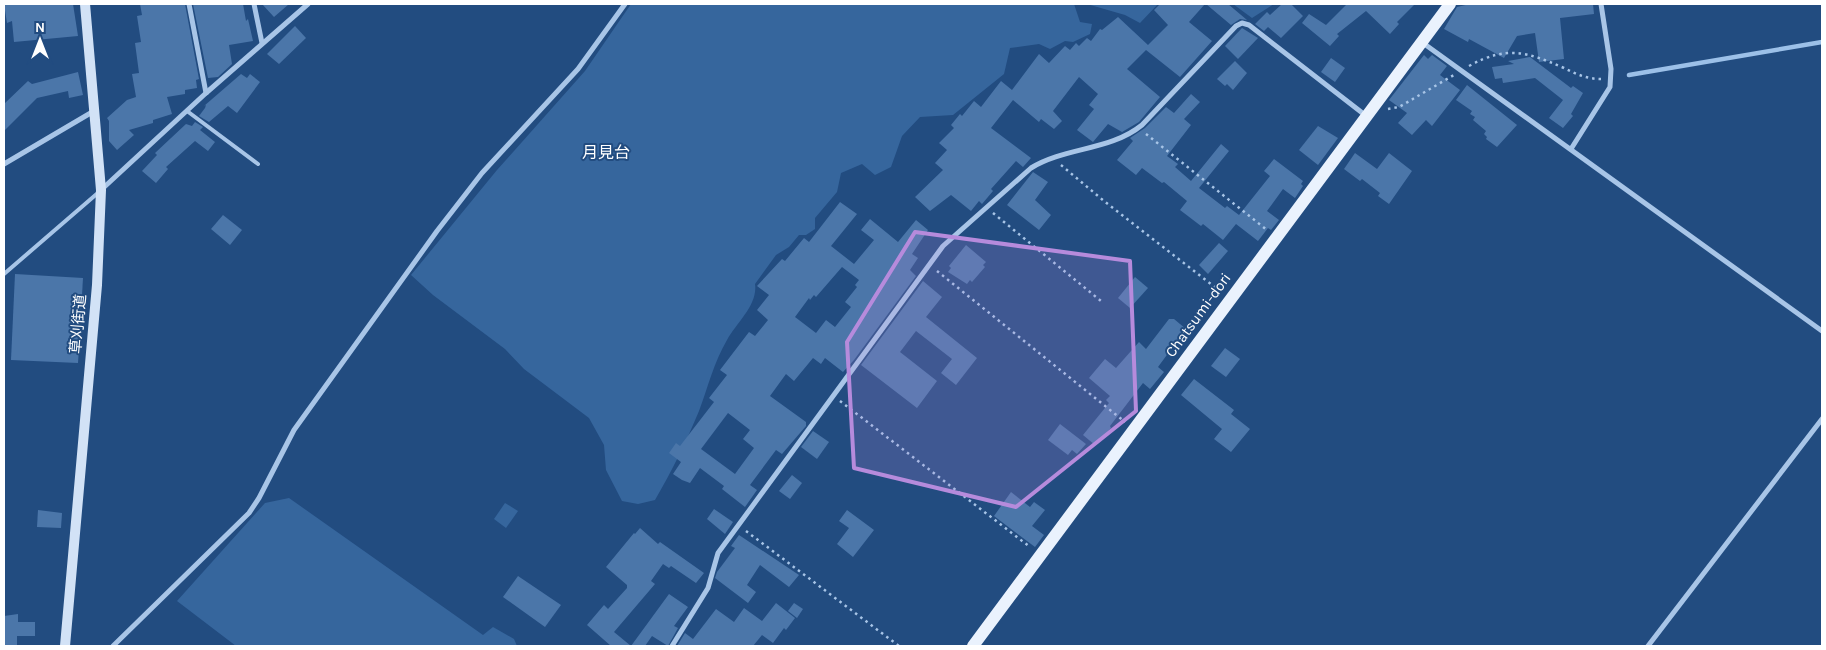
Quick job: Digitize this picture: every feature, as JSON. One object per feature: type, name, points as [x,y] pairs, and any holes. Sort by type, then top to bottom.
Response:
[{"type":"main road","name":"Chatsumi-dori","points":[[973,646],[1365,115],[1450,4]]},
{"type":"street","name":"草刈街道","points":[[65,646],[96,295],[102,190],[85,4]]},
{"type":"street","points":[[189,4],[206,93]]},
{"type":"street","points":[[254,4],[262,44]]},
{"type":"street","points":[[102,190],[187,110],[308,4]]},
{"type":"street","points":[[113,646],[249,512],[259,498],[294,430],[437,231],[482,174],[578,69],[624,4]]},
{"type":"street","points":[[1571,149],[1607,95],[1610,87],[1610,62],[1601,4]]},
{"type":"street","points":[[672,646],[708,588],[718,553],[943,246],[1031,168],[1052,158],[1122,138],[1139,128],[1236,26],[1242,23],[1249,25],[1365,115]]},
{"type":"street","points":[[1420,42],[1822,331]]},
{"type":"street","points":[[4,164],[96,109]]},
{"type":"street","points":[[1648,646],[1822,419]]},
{"type":"lane","points":[[187,110],[258,164]]},
{"type":"lane","points":[[4,274],[102,190]]},
{"type":"path","points":[[1139,128],[1276,237]]},
{"type":"path","points":[[1052,158],[1230,299]]},
{"type":"path","points":[[986,208],[1101,301]]},
{"type":"path","points":[[930,265],[1135,429]]},
{"type":"path","points":[[833,395],[1041,555]]},
{"type":"path","points":[[738,525],[899,646]]},
{"type":"highlighted area","points":[[915,232],[1130,261],[1136,411],[1016,507],[854,468],[847,342]]},
{"type":"shaded area","points":[[631,4],[1074,4],[1080,22],[1092,24],[1090,34],[1073,42],[1065,41],[1050,49],[1039,44],[1010,48],[1004,74],[953,115],[920,117],[902,136],[891,167],[875,175],[862,164],[841,173],[837,192],[815,218],[815,229],[806,235],[799,235],[789,247],[776,255],[755,284],[755,292],[750,306],[722,348],[699,411],[667,478],[655,500],[638,504],[622,501],[606,470],[604,445],[589,418],[524,369],[505,349],[433,295],[411,275],[497,170],[585,71]]},
{"type":"shaded area","points":[[1087,4],[1158,4],[1140,23],[1125,15]]},
{"type":"shaded area","points":[[1233,4],[1274,4],[1252,18]]},
{"type":"shaded area","points":[[289,498],[483,635],[493,627],[514,639],[517,646],[236,646],[177,601],[265,503]]},
{"type":"shaded area","points":[[505,503],[518,511],[506,528],[494,519]]},
{"type":"building","points":[[4,4],[73,4],[78,36],[14,42],[12,21],[7,23]]},
{"type":"building","points":[[140,4],[185,4],[199,79],[196,80],[197,88],[185,90],[185,94],[167,97],[172,114],[153,120],[153,123],[129,130],[134,135],[117,150],[109,141],[109,121],[107,118],[127,100],[136,97],[132,74],[139,73],[135,43],[141,42],[137,16],[142,15]]},
{"type":"building","points":[[193,4],[243,4],[246,21],[248,19],[253,41],[229,45],[232,64],[218,77],[208,78]]},
{"type":"building","points":[[262,4],[289,4],[274,17]]},
{"type":"building","points":[[1160,4],[1205,4],[1189,22],[1212,41],[1180,77],[1146,50],[1127,69],[1160,97],[1139,122],[1122,132],[1108,124],[1093,142],[1077,130],[1094,109],[1089,105],[1098,94],[1079,77],[1053,111],[1062,121],[1054,129],[1041,119],[1039,122],[1013,100],[991,128],[1031,158],[1023,167],[1016,161],[991,189],[993,191],[982,204],[979,201],[971,211],[951,195],[930,211],[915,197],[943,170],[935,163],[947,150],[939,143],[954,128],[951,125],[960,114],[962,116],[974,101],[981,107],[1001,81],[1012,90],[1039,54],[1049,63],[1065,46],[1070,50],[1076,43],[1079,46],[1087,38],[1091,41],[1100,29],[1102,30],[1118,17],[1148,45],[1168,25],[1154,10]]},
{"type":"building","points":[[1206,4],[1228,4],[1247,20],[1240,19],[1231,25]]},
{"type":"building","points":[[1282,4],[1291,4],[1303,16],[1281,38],[1268,27],[1264,31],[1255,24],[1267,12],[1270,15]]},
{"type":"building","points":[[1347,4],[1415,4],[1397,22],[1399,24],[1390,34],[1366,11],[1337,34],[1339,36],[1330,46],[1302,23],[1309,14],[1326,25]]},
{"type":"building","points":[[1470,4],[1593,4],[1594,14],[1560,18],[1564,59],[1539,62],[1535,33],[1517,36],[1504,58],[1469,39],[1468,42],[1444,29],[1457,7]]},
{"type":"building","points":[[295,26],[306,38],[279,64],[267,54]]},
{"type":"building","points":[[1242,28],[1258,38],[1238,59],[1225,46]]},
{"type":"building","points":[[1424,55],[1428,59],[1432,55],[1447,66],[1440,75],[1460,90],[1432,126],[1426,120],[1412,135],[1398,123],[1407,113],[1389,100]]},
{"type":"building","points":[[1530,57],[1571,88],[1573,86],[1583,93],[1571,114],[1573,116],[1563,128],[1549,118],[1563,100],[1535,78],[1503,83],[1502,78],[1495,79],[1492,67],[1514,64],[1508,61]]},
{"type":"building","points":[[1331,58],[1345,68],[1335,82],[1321,72]]},
{"type":"building","points":[[1235,61],[1247,73],[1233,90],[1227,84],[1225,86],[1217,79]]},
{"type":"building","points":[[78,72],[83,95],[69,98],[68,91],[37,98],[4,131],[4,104],[28,81],[32,84]]},
{"type":"building","points":[[241,74],[247,78],[250,74],[260,82],[237,113],[228,106],[209,122],[199,116],[206,105],[204,106]]},
{"type":"building","points":[[1467,85],[1517,125],[1497,147],[1486,139],[1487,137],[1484,134],[1486,131],[1473,120],[1475,117],[1470,114],[1472,111],[1456,100]]},
{"type":"building","points":[[1191,94],[1200,102],[1184,119],[1191,125],[1167,156],[1178,164],[1175,167],[1191,181],[1221,144],[1229,151],[1199,188],[1225,208],[1227,206],[1239,215],[1270,176],[1264,171],[1274,159],[1303,181],[1301,184],[1303,186],[1295,198],[1283,189],[1267,211],[1279,220],[1271,230],[1268,228],[1258,241],[1236,224],[1223,240],[1203,224],[1201,226],[1180,210],[1187,201],[1164,182],[1162,183],[1142,168],[1136,175],[1117,160],[1133,141],[1130,138],[1145,128],[1166,107],[1174,113]]},
{"type":"building","points":[[195,122],[203,127],[200,130],[215,142],[208,151],[195,141],[166,167],[168,169],[156,183],[142,171],[157,155],[155,153],[186,124],[192,126]]},
{"type":"building","points":[[1318,126],[1338,138],[1318,165],[1299,150]]},
{"type":"building","points":[[1355,153],[1377,169],[1389,153],[1412,171],[1389,204],[1378,196],[1380,193],[1362,179],[1360,181],[1344,169]]},
{"type":"building","points":[[1033,172],[1048,182],[1035,200],[1051,215],[1039,230],[1007,205]]},
{"type":"building","points":[[840,202],[857,214],[831,246],[854,264],[874,240],[861,230],[870,219],[898,242],[916,220],[928,230],[912,254],[918,258],[910,270],[916,276],[843,372],[825,358],[821,364],[813,358],[794,381],[786,374],[770,396],[806,422],[806,426],[782,454],[776,450],[750,485],[757,490],[745,507],[722,489],[724,486],[700,468],[690,483],[673,474],[681,462],[669,453],[676,443],[680,446],[714,402],[709,398],[727,375],[720,370],[749,332],[755,336],[768,320],[757,310],[769,295],[757,286],[782,259],[785,261],[804,238],[809,242]],"holes":[[[842,267],[859,280],[855,285],[857,287],[845,302],[851,307],[835,327],[826,320],[816,333],[795,317],[809,298],[810,300],[814,295],[816,297]],[[728,413],[750,430],[743,439],[754,448],[735,474],[701,449]]]},
{"type":"building","points":[[223,215],[242,230],[230,245],[211,229]]},
{"type":"building","points":[[1219,243],[1228,251],[1208,274],[1199,265]]},
{"type":"building","points":[[966,245],[986,262],[983,265],[985,267],[972,282],[970,280],[967,284],[948,272],[951,268],[949,266]]},
{"type":"building","points":[[15,274],[83,278],[78,363],[11,360]]},
{"type":"building","points":[[1135,277],[1148,288],[1130,308],[1118,298]]},
{"type":"building","points":[[923,281],[942,297],[926,317],[977,358],[956,385],[941,373],[952,359],[916,331],[900,352],[937,381],[917,408],[861,365]]},
{"type":"building","points":[[1169,319],[1174,319],[1186,329],[1158,367],[1164,372],[1150,389],[1143,383],[1110,426],[1111,428],[1095,445],[1083,435],[1109,403],[1106,400],[1110,396],[1089,378],[1105,359],[1116,368],[1139,342],[1146,349]]},
{"type":"building","points":[[1225,348],[1240,359],[1226,377],[1211,366]]},
{"type":"building","points":[[1194,379],[1234,410],[1231,414],[1250,429],[1231,452],[1214,439],[1222,429],[1181,395]]},
{"type":"building","points":[[1060,424],[1086,444],[1077,454],[1072,450],[1068,455],[1048,440]]},
{"type":"building","points":[[813,431],[829,442],[817,459],[801,447]]},
{"type":"building","points":[[792,475],[802,483],[790,499],[779,491]]},
{"type":"building","points":[[1011,492],[1030,507],[1034,502],[1045,510],[1032,526],[1044,535],[1035,547],[994,516]]},
{"type":"building","points":[[714,509],[733,522],[725,534],[707,519]]},
{"type":"building","points":[[38,510],[62,513],[61,528],[37,527]]},
{"type":"building","points":[[847,510],[874,530],[853,557],[837,544],[849,528],[839,521]]},
{"type":"building","points":[[640,528],[658,544],[660,542],[704,573],[696,583],[671,566],[669,568],[663,564],[651,581],[655,584],[614,632],[631,646],[611,646],[587,625],[604,605],[608,609],[627,588],[627,585],[606,567]]},
{"type":"building","points":[[739,535],[799,575],[789,587],[760,565],[747,585],[756,592],[748,603],[715,578],[717,572],[735,548],[731,546]]},
{"type":"building","points":[[518,576],[561,605],[545,627],[503,597]]},
{"type":"building","points":[[669,594],[688,607],[674,626],[678,628],[668,646],[652,636],[645,646],[631,646]]},
{"type":"building","points":[[776,603],[795,618],[786,630],[784,628],[773,643],[762,635],[753,646],[677,646],[685,633],[693,639],[716,609],[734,622],[744,608],[762,621]]},
{"type":"building","points":[[794,603],[803,609],[797,618],[788,611]]},
{"type":"building","points":[[18,614],[18,622],[35,622],[35,636],[17,636],[17,646],[4,646],[4,616]]},
{"type":"waterway","points":[[1629,75],[1822,42]]},
{"type":"district","name":"月見台","points":[[606,152]]}]
